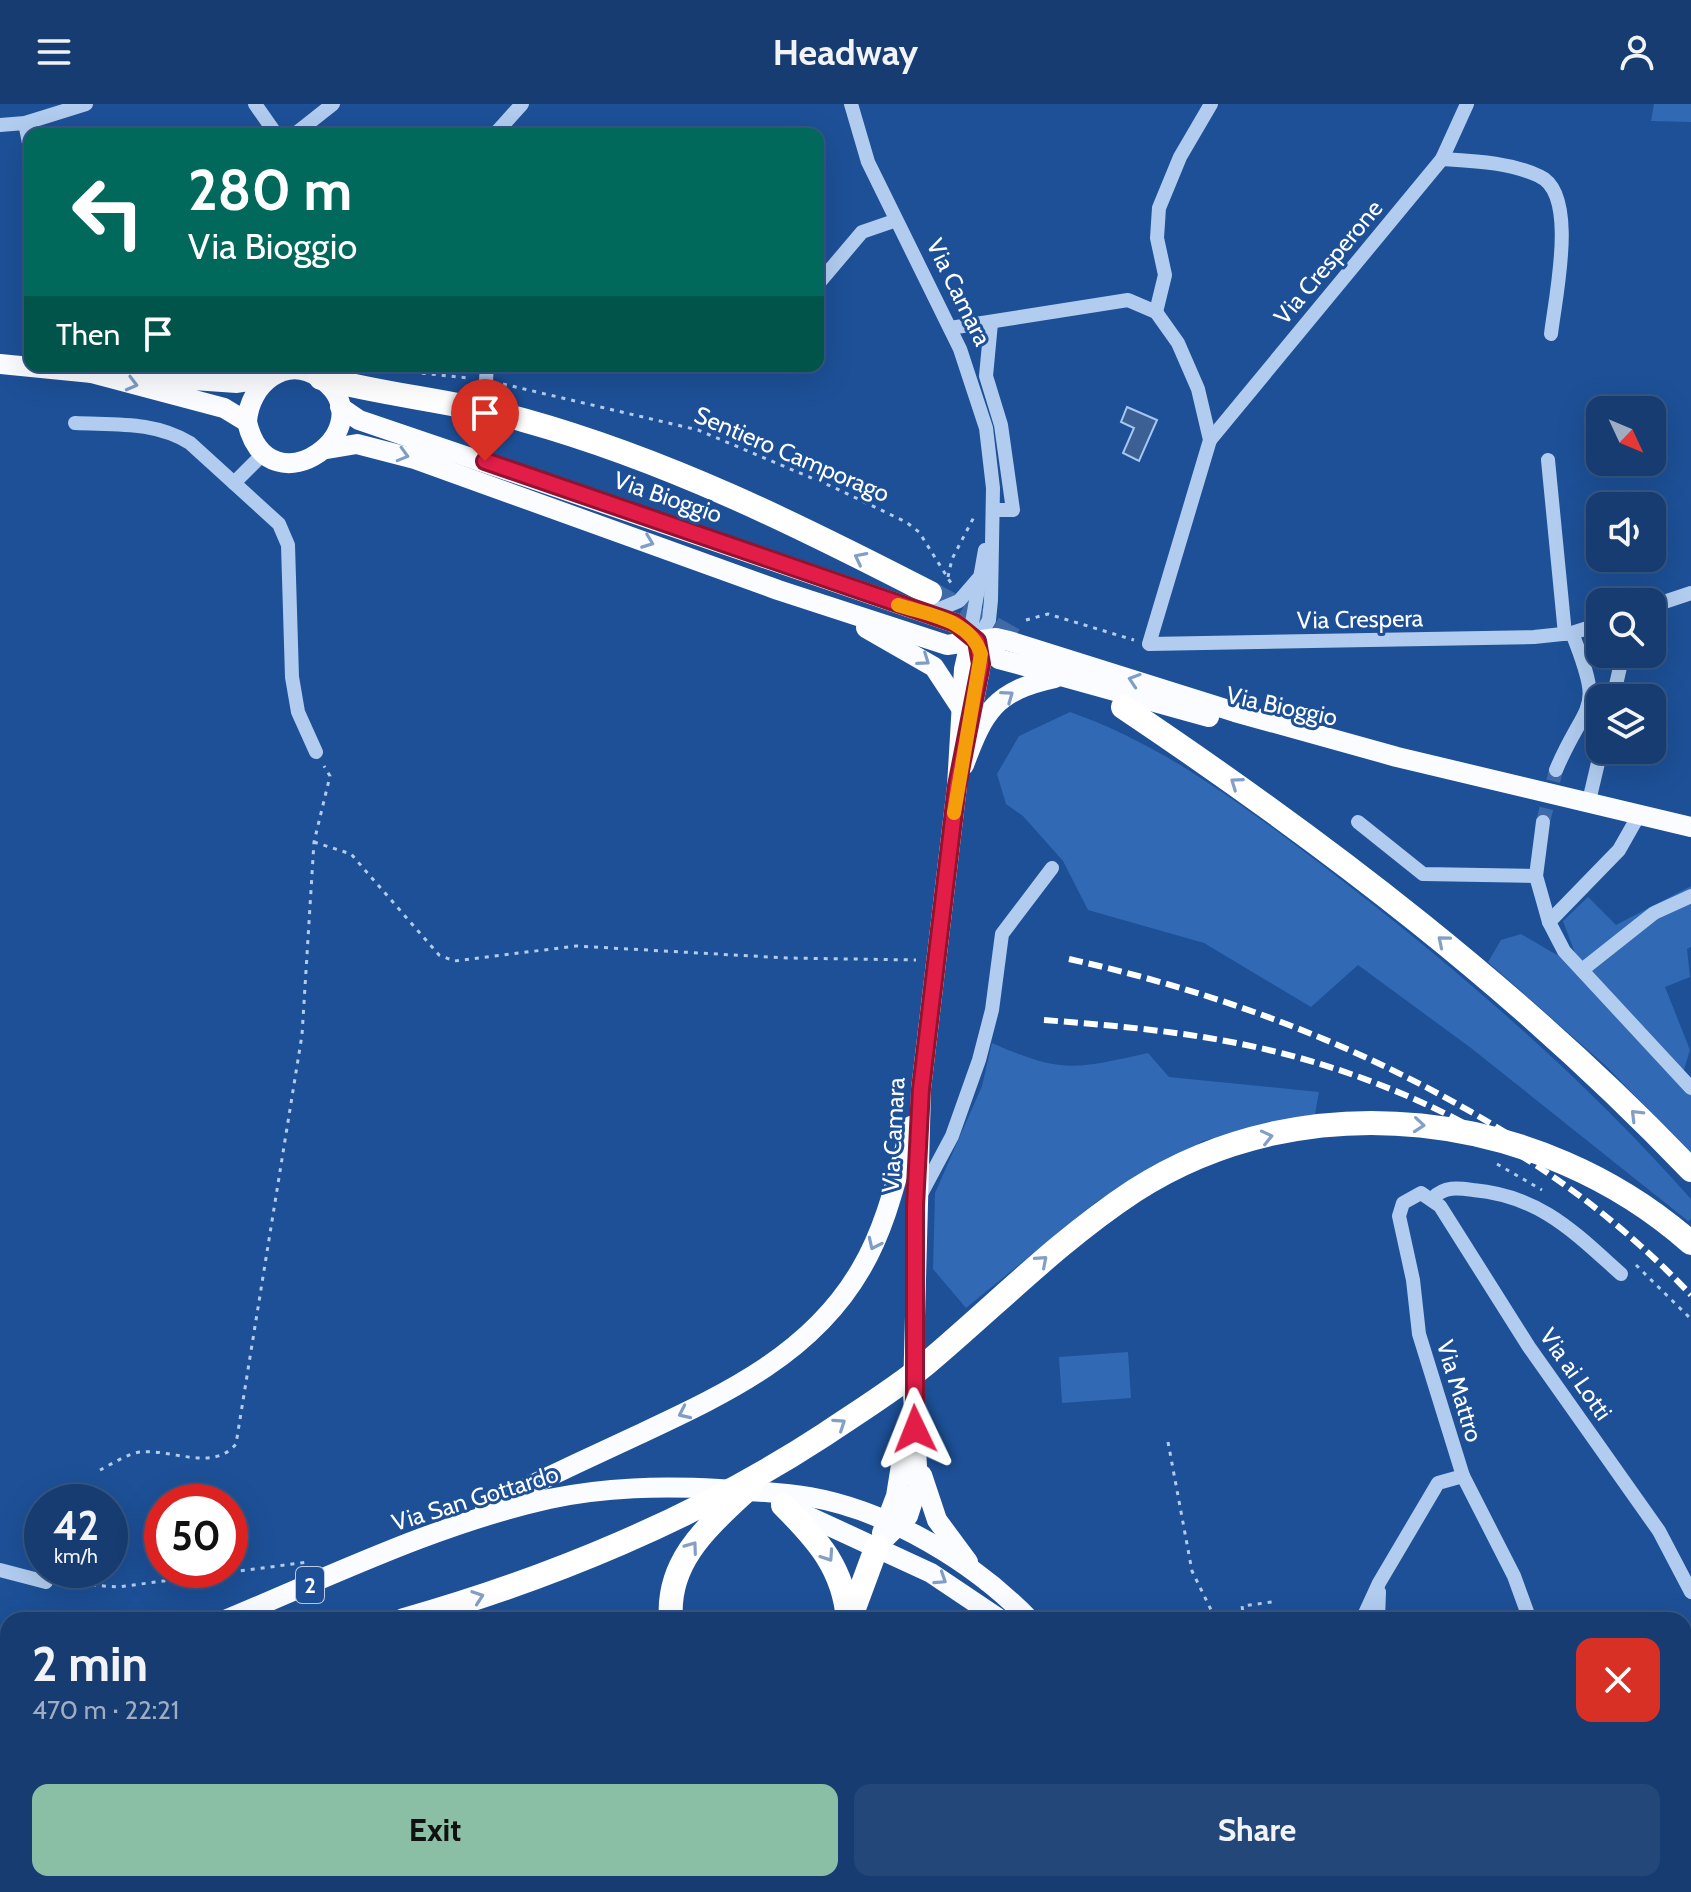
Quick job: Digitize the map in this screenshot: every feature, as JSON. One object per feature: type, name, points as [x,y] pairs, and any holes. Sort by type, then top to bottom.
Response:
[{"type":"highway","points":[[321,378],[520,419],[624,452],[736,496],[939,593]]},
{"type":"highway","points":[[1123,707],[1290,823],[1410,913],[1570,1052],[1691,1170]]},
{"type":"highway","points":[[427,1612],[577,1560],[667,1521],[773,1465],[923,1366],[1042,1260],[1138,1189],[1186,1164],[1248,1141],[1341,1124],[1422,1125],[1522,1146],[1595,1176],[1685,1237]]},
{"type":"highway","points":[[671,1612],[671,1595],[686,1554],[773,1465]]},
{"type":"highway","points":[[783,1505],[823,1547],[837,1569],[847,1612]]},
{"type":"highway","points":[[852,1612],[877,1546]]},
{"type":"main road","points":[[0,364],[24,366]]},
{"type":"main road","points":[[82,372],[237,383],[284,372]]},
{"type":"main road","points":[[297,372],[321,378]]},
{"type":"main road","points":[[92,373],[224,408],[247,422]]},
{"type":"main road","points":[[264,453],[250,433],[247,422],[252,397],[268,378]]},
{"type":"main road","name":"Via Bioggio","points":[[321,378],[340,407],[359,420],[939,593],[955,623],[999,659],[1219,719],[1397,757],[1691,827]]},
{"type":"main road","points":[[327,449],[336,437],[340,407]]},
{"type":"main road","name":"Via Bioggio","points":[[264,453],[276,460],[303,462],[327,449],[357,444],[415,459],[778,590],[947,645],[1009,641],[1235,712],[1397,757]]},
{"type":"main road","points":[[778,590],[856,623],[922,658],[945,680],[961,710]]},
{"type":"main road","name":"Via Camara","points":[[892,1525],[914,1504],[917,1460],[913,1393],[915,1206],[921,1089],[957,786],[967,656],[977,641]]},
{"type":"main road","name":"Via Camara","points":[[957,786],[981,664],[977,641]]},
{"type":"main road","points":[[957,786],[981,720],[1005,696],[1022,687],[1059,677]]},
{"type":"main road","points":[[395,1549],[756,1376],[800,1342],[839,1302],[875,1242],[888,1208],[921,1089]]},
{"type":"main road","name":"Via Camara","points":[[892,1525],[913,1393]]},
{"type":"main road","points":[[917,1460],[937,1520],[964,1558],[992,1586]]},
{"type":"main road","name":"Via San Gottardo","points":[[244,1612],[395,1549],[547,1500],[639,1487],[812,1497],[892,1525],[992,1586],[1021,1612]]},
{"type":"main road","name":"Via San Gottardo","points":[[753,1492],[931,1573],[989,1612]]},
{"type":"main road","points":[[877,1546],[892,1525]]},
{"type":"street","points":[[0,125],[25,123],[86,104]]},
{"type":"street","points":[[255,104],[272,128]]},
{"type":"street","points":[[303,128],[333,104]]},
{"type":"street","points":[[500,128],[522,104]]},
{"type":"street","name":"Via Camara","points":[[851,104],[868,162],[894,221],[950,328],[974,385],[986,428],[989,620],[977,641]]},
{"type":"street","points":[[1156,312],[1165,275],[1157,238],[1159,208],[1180,157],[1211,104]]},
{"type":"street","name":"Via Cresperone","points":[[1149,644],[1210,440],[1442,159],[1467,104]]},
{"type":"street","points":[[25,123],[26,128]]},
{"type":"street","points":[[1442,159],[1489,162],[1542,176],[1556,191],[1563,220],[1551,334]]},
{"type":"street","points":[[824,277],[862,232],[894,221]]},
{"type":"street","points":[[950,328],[1107,301],[1128,300],[1156,312],[1189,364],[1210,440]]},
{"type":"street","points":[[987,507],[1013,510],[1001,425],[986,376],[991,323]]},
{"type":"street","points":[[75,423],[159,427],[190,443],[279,524],[288,545],[292,677],[298,712],[316,752]]},
{"type":"street","points":[[234,483],[264,453]]},
{"type":"street","points":[[1548,460],[1569,634],[1589,675],[1592,700],[1556,770]]},
{"type":"street","name":"Via Camara","points":[[977,641],[972,623],[987,507]]},
{"type":"street","points":[[939,593],[959,601],[980,576]]},
{"type":"street","points":[[1666,603],[1690,597]]},
{"type":"street","name":"Via Crespera","points":[[1149,644],[1569,634],[1586,629]]},
{"type":"street","points":[[1589,801],[1598,764]]},
{"type":"street","points":[[1549,922],[1619,850],[1640,813]]},
{"type":"street","points":[[1358,822],[1423,874],[1536,876]]},
{"type":"street","points":[[1543,822],[1536,876],[1549,922],[1564,951],[1691,1088]]},
{"type":"street","points":[[915,1206],[952,1136],[979,1060],[992,1010],[1002,934],[1052,868]]},
{"type":"street","points":[[1582,970],[1654,913],[1691,896]]},
{"type":"street","points":[[1433,1198],[1439,1192],[1455,1188],[1522,1198],[1570,1228],[1621,1274]]},
{"type":"street","name":"Via Mattro","points":[[1366,1612],[1379,1583],[1438,1483],[1463,1476],[1419,1334],[1413,1280],[1399,1216],[1403,1203],[1416,1194],[1433,1198]]},
{"type":"street","name":"Via ai Lotti","points":[[1433,1198],[1529,1347],[1641,1503],[1691,1592]]},
{"type":"street","points":[[1463,1476],[1514,1576],[1527,1612]]},
{"type":"street","points":[[0,1570],[24,1576]]},
{"type":"street","points":[[1378,1612],[1379,1583]]},
{"type":"path","name":"Sentiero Camporago","points":[[462,372],[486,373],[698,430],[833,487],[913,527],[931,545],[939,593]]},
{"type":"path","points":[[939,593],[952,559],[987,507]]},
{"type":"path","points":[[1026,620],[1048,614],[1149,644]]},
{"type":"path","points":[[100,1470],[139,1452],[213,1459],[227,1454],[236,1444],[302,1035],[314,842],[330,776],[316,752]]},
{"type":"path","points":[[314,842],[351,854],[439,955],[454,961],[576,946],[787,958],[921,960]]},
{"type":"path","points":[[1168,1442],[1192,1571],[1212,1612]]},
{"type":"path","points":[[128,1586],[320,1560]]},
{"type":"path","points":[[1243,1612],[1242,1606],[1272,1602]]},
{"type":"shaded area","points":[[1654,104],[1691,104],[1691,122],[1651,121]]},
{"type":"shaded area","points":[[1127,407],[1157,420],[1139,461],[1123,453],[1134,428],[1121,422]]},
{"type":"shaded area","points":[[1070,712],[1137,741],[1200,777],[1289,840],[1417,940],[1513,1022],[1604,1108],[1691,1199],[1691,1219],[1688,1221],[1471,1048],[1358,965],[1311,1007],[1204,943],[1088,910],[1063,861],[1023,816],[1006,804],[997,774],[1019,736]]},
{"type":"shaded area","points":[[1691,886],[1691,947],[1687,949],[1690,977],[1665,987],[1690,1050],[1682,1076],[1691,1086],[1691,1154],[1607,1067],[1488,962],[1501,940],[1521,934],[1581,969],[1563,921],[1588,897],[1616,925]]},
{"type":"shaded area","points":[[992,1043],[1036,1060],[1069,1066],[1103,1063],[1148,1053],[1169,1077],[1319,1092],[1315,1114],[1203,1141],[1096,1202],[966,1308],[933,1269],[935,1193],[982,1086]]},
{"type":"shaded area","points":[[1128,1352],[1131,1398],[1062,1403],[1059,1357]]},
{"type":"tunnel","points":[[930,593],[1023,645]]},
{"type":"tunnel","points":[[1543,822],[1556,770]]},
{"type":"railway","points":[[1069,959],[1185,989],[1296,1028],[1404,1076],[1508,1134]]},
{"type":"railway","points":[[1044,1020],[1161,1031],[1231,1042],[1296,1057],[1360,1077],[1421,1102],[1481,1132],[1592,1205],[1643,1248],[1691,1295]]},
{"type":"slow traffic","points":[[898,605],[962,627],[977,641],[981,654],[954,813]]},
{"type":"route","points":[[485,461],[955,623],[977,641],[981,664],[957,786],[921,1089],[915,1206],[915,1429]]}]
